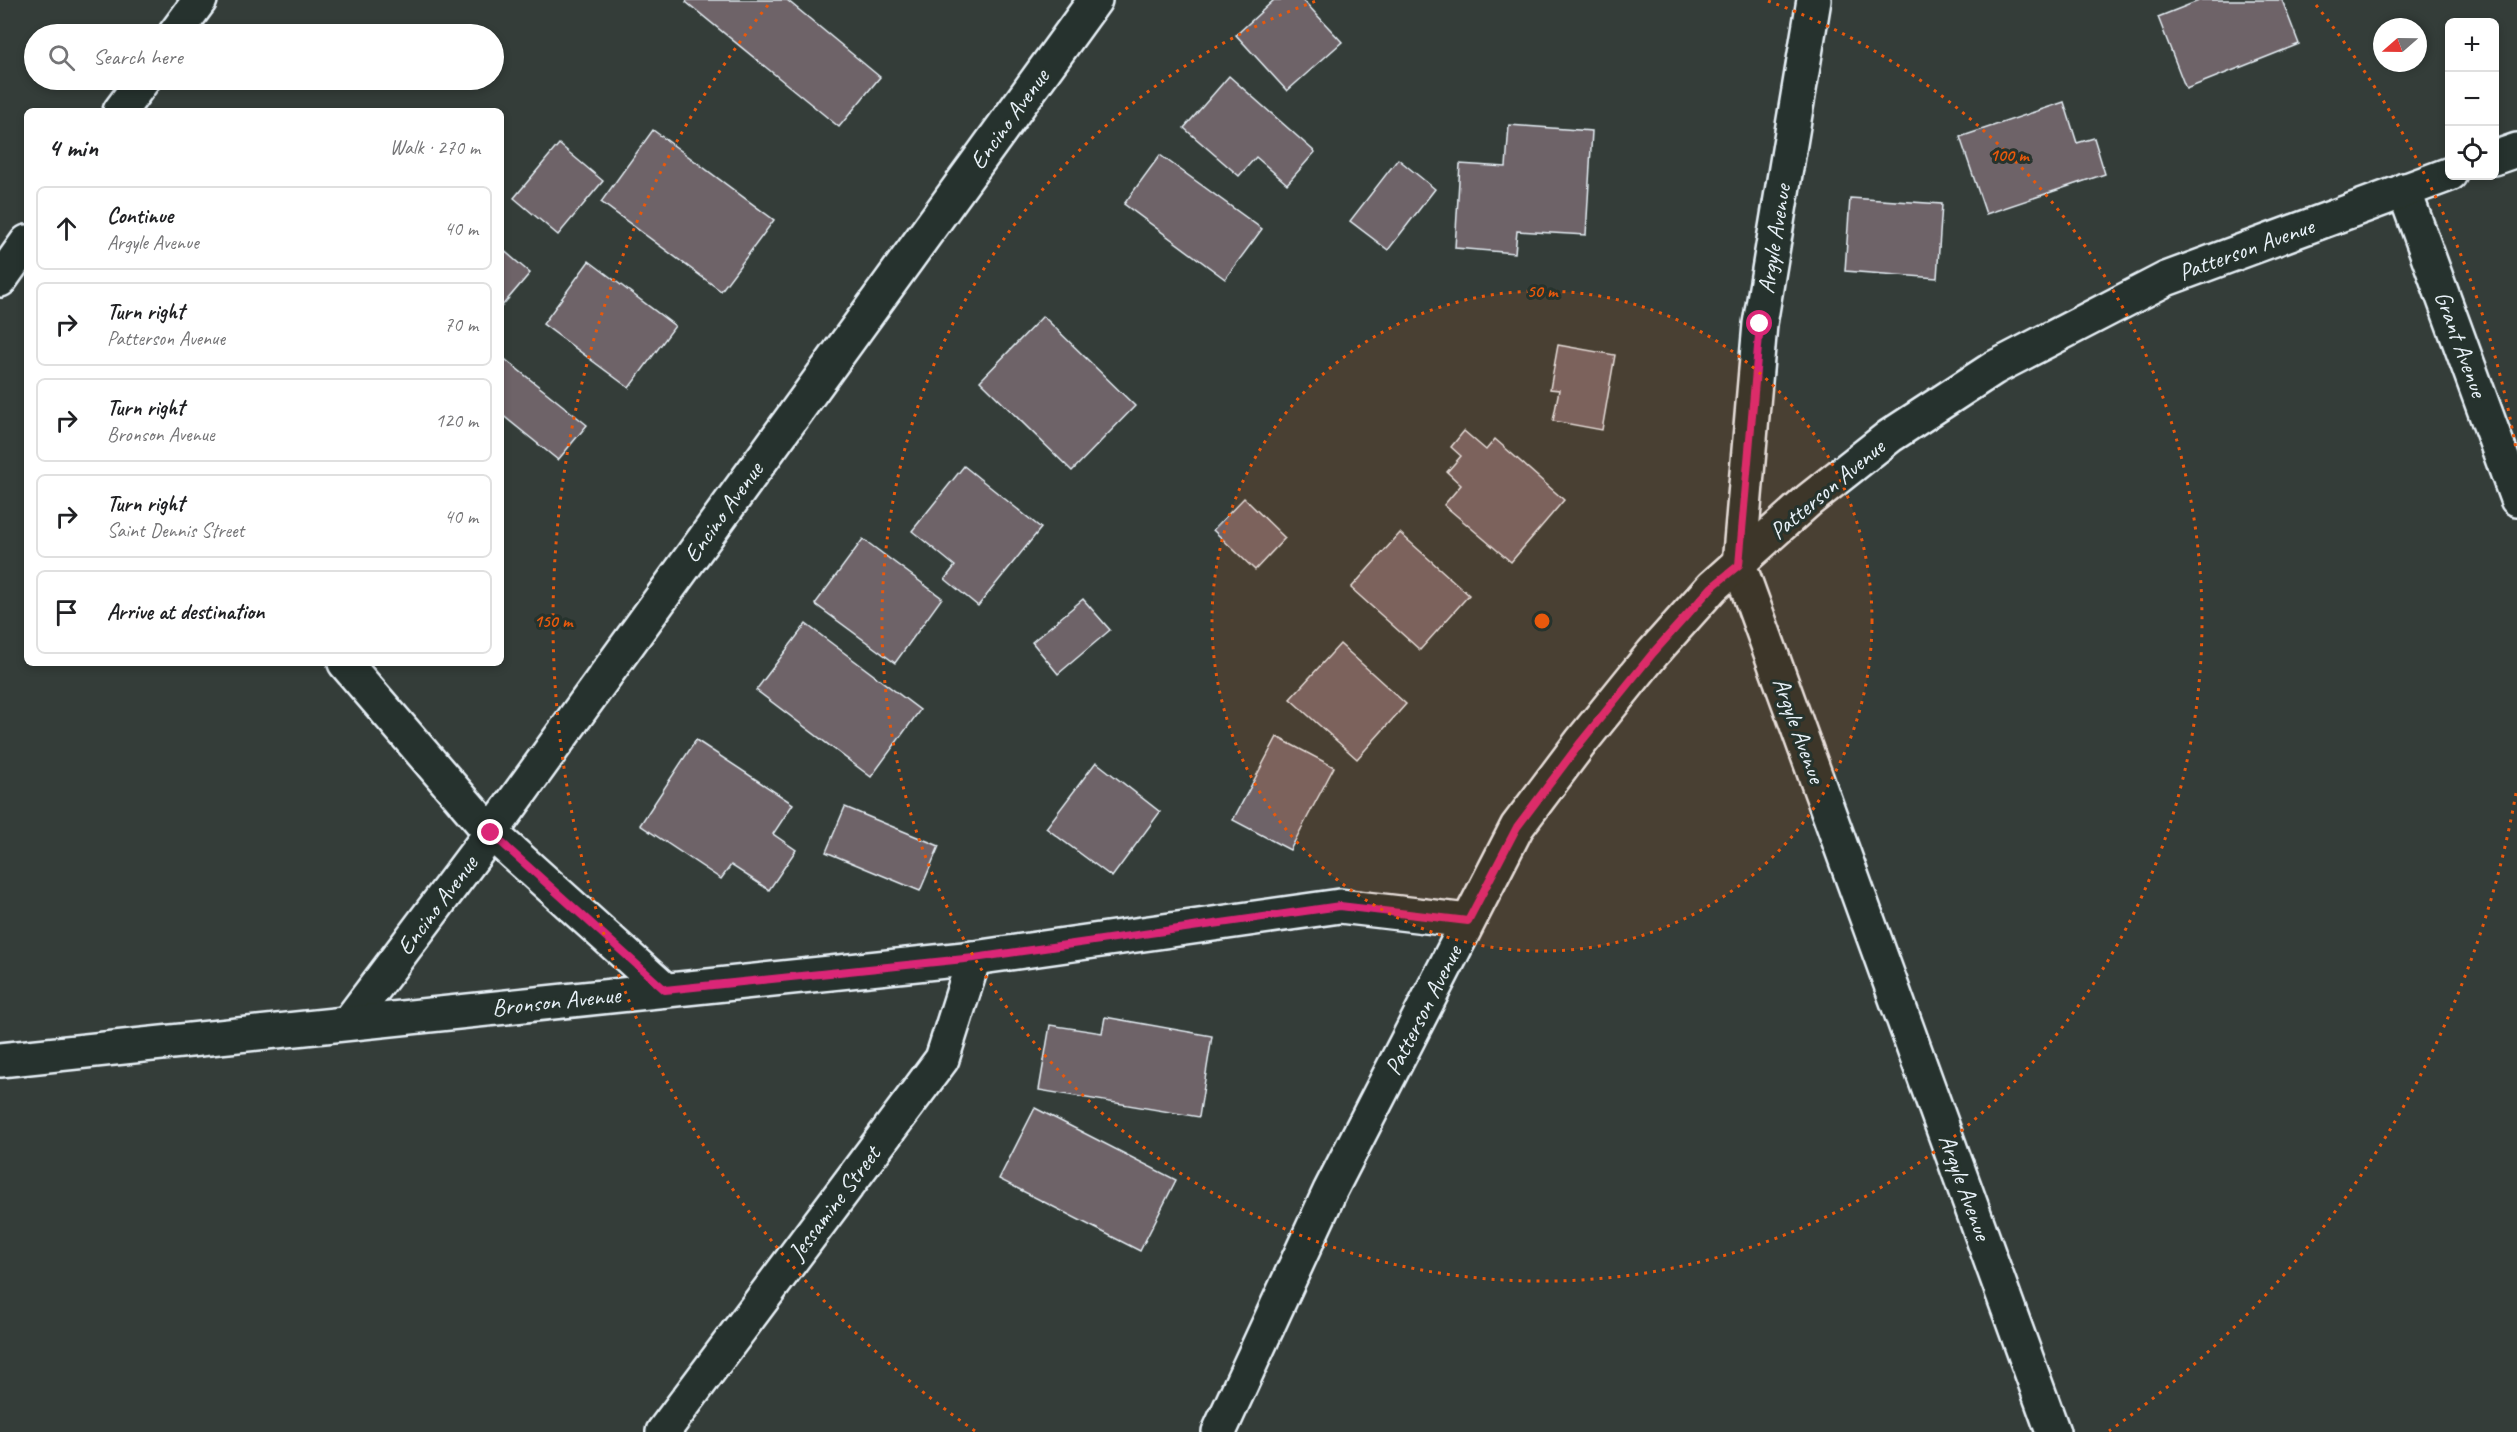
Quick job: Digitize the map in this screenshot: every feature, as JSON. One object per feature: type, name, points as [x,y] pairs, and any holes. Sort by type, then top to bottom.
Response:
[{"type":"street","points":[[182,24],[200,0]]},
{"type":"street","name":"Encino Avenue","points":[[349,1022],[491,833],[1095,0]]},
{"type":"street","name":"Argyle Avenue","points":[[1814,0],[1760,324],[1739,565],[2053,1432]]},
{"type":"street","points":[[122,108],[136,90]]},
{"type":"street","points":[[2499,156],[2517,150]]},
{"type":"street","name":"Patterson Avenue","points":[[1219,1432],[1330,1191],[1517,827],[1581,742],[1653,653],[1712,587],[1809,500],[1890,436],[1994,368],[2166,279],[2445,176]]},
{"type":"street","name":"Grant Avenue","points":[[2404,190],[2517,499]]},
{"type":"street","points":[[348,666],[491,833],[665,990]]},
{"type":"street","name":"Bronson Avenue","points":[[0,1060],[974,958],[1340,906],[1468,921]]},
{"type":"street","name":"Jessamine Street","points":[[663,1432],[942,1059],[974,958]]},
{"type":"building","points":[[687,0],[787,0],[880,77],[839,127],[686,2]]},
{"type":"building","points":[[1274,0],[1303,0],[1342,42],[1287,91],[1236,35]]},
{"type":"building","points":[[2201,0],[2282,0],[2299,44],[2186,89],[2158,17]]},
{"type":"building","points":[[1229,76],[1315,152],[1287,184],[1256,157],[1239,176],[1184,128]]},
{"type":"building","points":[[2064,102],[2077,143],[2094,138],[2105,174],[1986,214],[1960,137]]},
{"type":"building","points":[[1509,125],[1592,131],[1586,235],[1517,231],[1515,253],[1455,248],[1460,164],[1506,167]]},
{"type":"building","points":[[653,130],[774,220],[721,291],[601,202]]},
{"type":"building","points":[[559,144],[603,181],[558,235],[514,198]]},
{"type":"building","points":[[1160,155],[1262,229],[1225,279],[1124,204]]},
{"type":"building","points":[[1398,159],[1435,189],[1388,250],[1350,221]]},
{"type":"building","points":[[1850,198],[1942,204],[1937,278],[1845,271]]},
{"type":"building","points":[[504,251],[530,273],[504,303]]},
{"type":"building","points":[[589,261],[675,326],[629,388],[543,324]]},
{"type":"building","points":[[1043,316],[1135,406],[1072,471],[980,381]]},
{"type":"building","points":[[1558,345],[1615,355],[1602,430],[1553,421],[1559,390],[1550,389]]},
{"type":"building","points":[[504,358],[587,425],[558,460],[504,416]]},
{"type":"building","points":[[1464,431],[1486,450],[1495,439],[1564,500],[1511,562],[1444,505],[1461,485],[1447,472],[1461,456],[1451,447]]},
{"type":"building","points":[[964,466],[1041,528],[978,606],[945,579],[955,566],[912,531]]},
{"type":"building","points":[[1244,498],[1285,538],[1255,570],[1213,530]]},
{"type":"building","points":[[1400,533],[1469,595],[1420,650],[1351,588]]},
{"type":"building","points":[[863,539],[942,598],[895,663],[815,604]]},
{"type":"building","points":[[1083,599],[1110,630],[1058,674],[1032,642]]},
{"type":"building","points":[[806,624],[920,710],[871,777],[756,690]]},
{"type":"building","points":[[1340,644],[1406,704],[1357,759],[1290,699]]},
{"type":"building","points":[[1277,737],[1334,767],[1290,850],[1233,820]]},
{"type":"building","points":[[696,740],[793,804],[773,834],[796,850],[769,890],[731,865],[721,879],[640,825]]},
{"type":"building","points":[[1096,762],[1160,812],[1112,877],[1046,828]]},
{"type":"building","points":[[845,807],[939,846],[920,891],[826,852]]},
{"type":"building","points":[[1105,1017],[1212,1036],[1199,1117],[1039,1090],[1050,1025],[1102,1033]]},
{"type":"building","points":[[1035,1108],[1176,1180],[1140,1251],[999,1179]]},
{"type":"route","points":[[491,833],[665,990],[974,958],[1340,906],[1468,921],[1517,827],[1581,742],[1653,653],[1712,587],[1739,565],[1760,324]]}]
